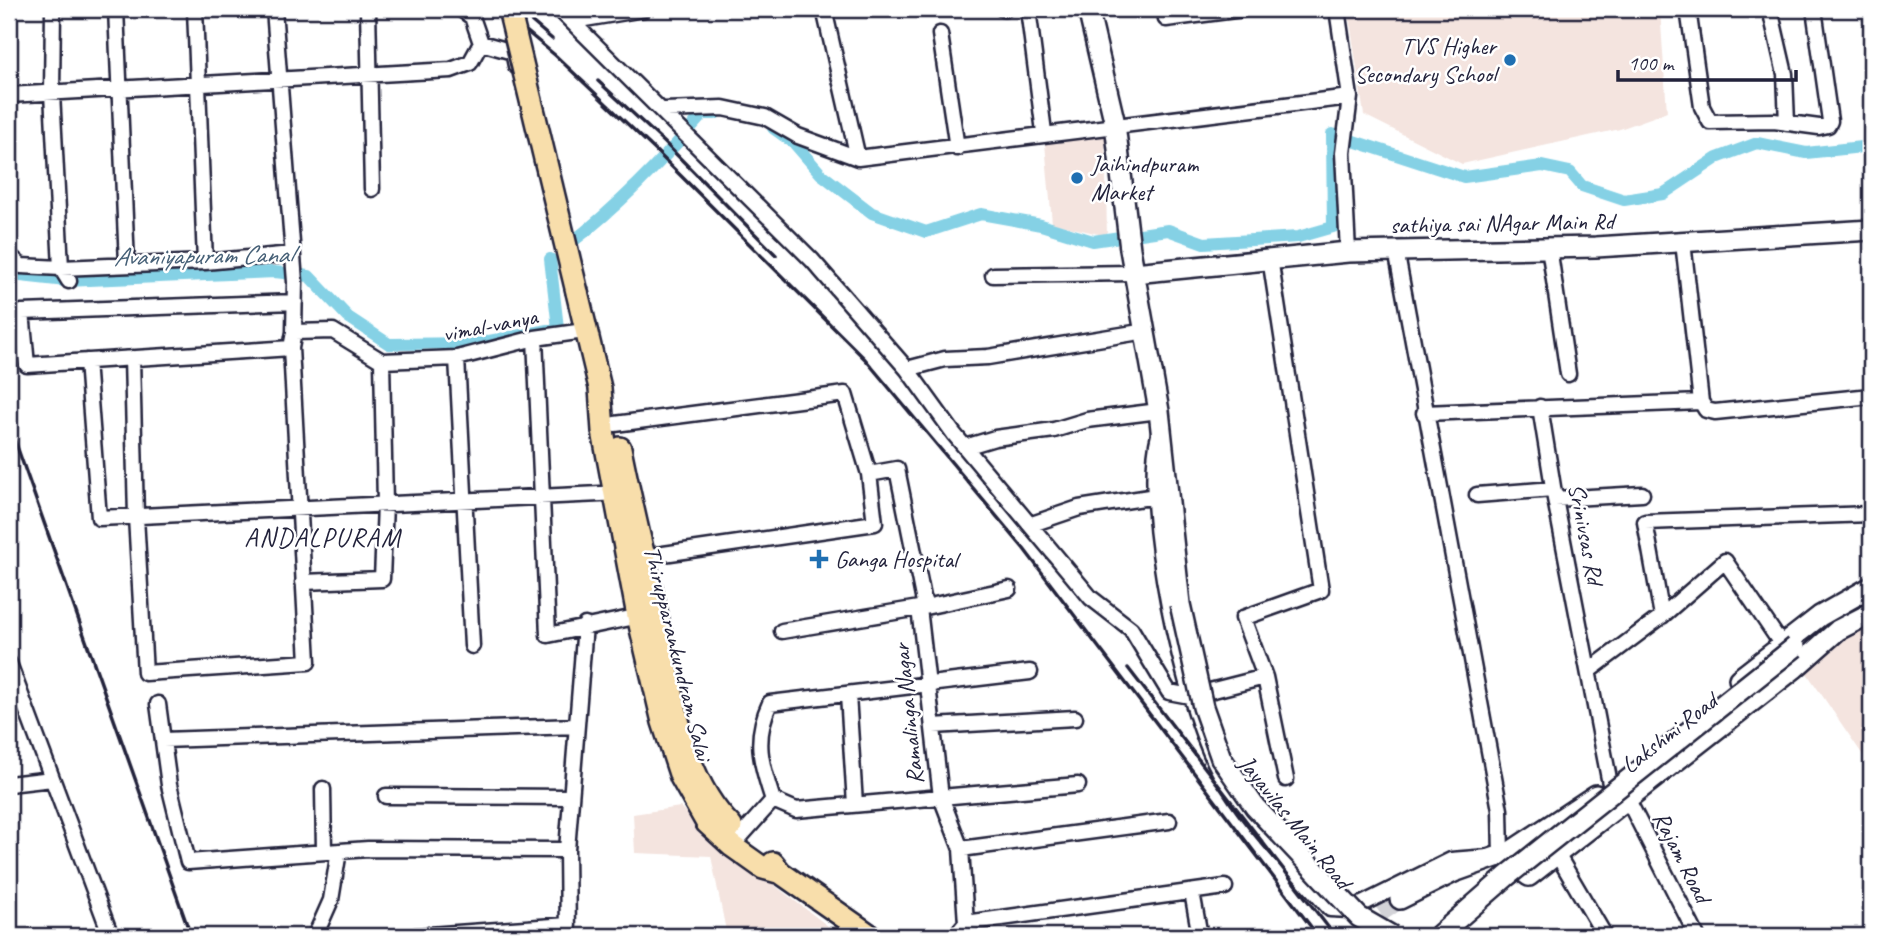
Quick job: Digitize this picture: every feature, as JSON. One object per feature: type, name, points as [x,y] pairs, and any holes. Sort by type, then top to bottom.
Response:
[{"type":"main road","name":"Thirupparankundram Salai","points":[[509,9],[609,428],[648,614]]},
{"type":"main road","name":"Thirupparankundram Salai","points":[[621,493],[643,557],[663,722],[681,777],[707,822],[737,841],[763,868],[781,873],[871,936]]},
{"type":"street","points":[[53,9],[52,93],[65,274]]},
{"type":"street","points":[[116,9],[127,264]]},
{"type":"street","points":[[195,9],[205,262]]},
{"type":"street","points":[[132,358],[136,517],[145,673],[308,662],[291,348],[295,282],[278,82],[275,9]]},
{"type":"street","points":[[368,9],[367,76],[372,188]]},
{"type":"street","points":[[9,96],[451,70],[470,63],[481,43],[472,17],[461,9]]},
{"type":"street","points":[[559,9],[664,110],[812,260],[907,369],[965,447],[1032,524],[1091,598],[1131,629],[1169,692],[1189,696],[1265,677]]},
{"type":"street","points":[[573,21],[644,9]]},
{"type":"street","points":[[824,9],[858,158]]},
{"type":"street","points":[[1028,9],[1044,132]]},
{"type":"street","name":"Jayavilas Main Road","points":[[1088,9],[1115,124],[1130,249],[1160,420],[1180,604],[1203,707],[1221,758],[1255,807],[1359,917],[1392,936]]},
{"type":"street","points":[[1165,9],[1166,19],[1243,9]]},
{"type":"street","points":[[1337,9],[1350,97],[1343,153],[1348,252]]},
{"type":"street","points":[[1688,9],[1705,117],[1710,122],[1787,123],[1819,127],[1828,125],[1830,121],[1814,9]]},
{"type":"street","points":[[1770,9],[1785,74],[1787,123]]},
{"type":"street","points":[[940,34],[957,148]]},
{"type":"street","points":[[481,43],[513,52],[597,425],[609,428],[845,394],[869,474],[875,523],[643,557]]},
{"type":"street","points":[[664,110],[723,108],[765,117],[800,137],[858,158],[957,148],[1044,132],[1350,97]]},
{"type":"street","name":"sathiya sai NAgar Main Rd","points":[[1134,273],[1348,252],[1683,242],[1871,230]]},
{"type":"street","points":[[1683,242],[1701,402],[1706,410],[1715,412],[1871,397]]},
{"type":"street","points":[[1549,247],[1568,374]]},
{"type":"street","points":[[1396,250],[1424,413],[1500,810],[1501,856]]},
{"type":"street","points":[[9,255],[21,266],[65,274],[127,264],[292,260]]},
{"type":"street","points":[[1269,258],[1321,590],[1243,618],[1265,677],[1286,779]]},
{"type":"street","points":[[993,275],[1134,273]]},
{"type":"street","points":[[291,348],[27,365],[22,312],[295,302]]},
{"type":"street","points":[[294,332],[333,331],[382,361],[386,504],[382,579],[303,582]]},
{"type":"street","points":[[907,369],[945,359],[988,357],[1146,331]]},
{"type":"street","name":"vimal-vanya","points":[[382,361],[457,358],[535,338],[577,332]]},
{"type":"street","points":[[535,338],[548,635],[585,625],[648,614]]},
{"type":"street","points":[[457,358],[467,500],[472,646]]},
{"type":"street","points":[[86,361],[99,518],[621,493]]},
{"type":"street","points":[[1424,413],[1701,402]]},
{"type":"street","name":"Srinivsas Rd","points":[[1540,407],[1554,494],[1610,784]]},
{"type":"street","points":[[965,447],[995,438],[1054,430],[1087,419],[1160,420]]},
{"type":"street","name":"Jayavilas Main Road","points":[[1160,420],[1153,459],[1166,591],[1189,696],[1202,736],[1232,791],[1330,909],[1350,910],[1451,860],[1501,856]]},
{"type":"street","name":"Ramalinga Nagar","points":[[773,800],[796,810],[941,797],[922,607],[897,469],[869,474]]},
{"type":"street","points":[[1476,495],[1642,494]]},
{"type":"street","points":[[1032,524],[1079,508],[1156,496]]},
{"type":"street","points":[[1662,616],[1645,522],[1871,514]]},
{"type":"street","points":[[1438,936],[1507,876],[1789,646],[1726,561],[1662,616],[1590,670]]},
{"type":"street","name":"Lakshmi Road","points":[[1789,646],[1820,615],[1871,587]]},
{"type":"street","points":[[782,631],[1009,589]]},
{"type":"street","name":"Lakshmi Road","points":[[1400,899],[1454,872],[1501,856],[1587,802],[1789,646],[1871,598]]},
{"type":"street","name":"Lakshmi Road","points":[[1501,856],[1529,876],[1795,668],[1838,630],[1871,613]]},
{"type":"street","points":[[415,936],[568,931],[567,850],[585,625]]},
{"type":"street","points":[[9,663],[111,936]]},
{"type":"street","points":[[737,841],[773,800],[761,763],[760,723],[769,703],[1030,672]]},
{"type":"street","points":[[848,695],[855,804]]},
{"type":"street","points":[[158,704],[169,785],[188,862],[339,851],[567,850]]},
{"type":"street","points":[[933,726],[1075,718]]},
{"type":"street","points":[[163,740],[577,726]]},
{"type":"street","points":[[9,784],[52,779]]},
{"type":"street","points":[[966,923],[961,849],[941,797],[1078,785]]},
{"type":"street","points":[[323,789],[324,852]]},
{"type":"street","points":[[386,796],[571,797]]},
{"type":"street","name":"Rajam Road","points":[[1627,798],[1697,936]]},
{"type":"street","points":[[961,849],[1169,821]]},
{"type":"street","points":[[315,936],[331,900],[339,851]]},
{"type":"street","points":[[1557,854],[1605,936]]},
{"type":"street","points":[[955,936],[966,923],[1225,887]]},
{"type":"street","points":[[1192,892],[1200,936]]},
{"type":"shaded area","name":"TVS Higher Secondary School","points":[[1348,9],[1660,9],[1667,112],[1620,129],[1462,164],[1364,115]]},
{"type":"shaded area","name":"Jaihindpuram Market","points":[[1105,131],[1107,236],[1052,223],[1044,132]]},
{"type":"shaded area","points":[[1871,623],[1871,767],[1804,669],[1827,648]]},
{"type":"shaded area","points":[[680,807],[720,844],[841,936],[727,936],[711,856],[635,853],[633,814]]},
{"type":"waterway","name":"Avaniyapuram Canal","points":[[567,246],[604,216],[703,114],[715,114]]},
{"type":"waterway","name":"Avaniyapuram Canal","points":[[773,128],[794,143],[821,174],[872,213],[926,232],[981,214],[1041,225],[1093,241],[1168,230],[1204,243],[1298,237],[1333,227],[1332,134],[1464,177],[1542,166],[1570,172],[1582,186],[1624,200],[1663,194],[1717,158],[1757,143],[1806,153],[1871,146]]},
{"type":"waterway","name":"Avaniyapuram Canal","points":[[9,265],[21,276],[66,281],[275,272],[309,276],[348,317],[389,344],[478,343],[558,328],[550,259]]},
{"type":"tunnel","points":[[1364,936],[1372,918],[1400,899]]},
{"type":"railway","points":[[500,9],[556,56],[656,151],[865,359],[1024,549],[1318,936]]},
{"type":"railway","points":[[517,9],[552,39]]},
{"type":"railway","points":[[598,81],[665,143],[776,255]]},
{"type":"railway","points":[[9,424],[191,936]]},
{"type":"railway","points":[[1128,668],[1335,936]]},
{"type":"place","name":"TVS Higher Secondary School","points":[[1510,60]]},
{"type":"place","name":"Jaihindpuram Market","points":[[1077,178]]},
{"type":"place","name":"Ganga Hospital","points":[[819,559]]},
{"type":"district","name":"ANDALPURAM","points":[[323,537]]}]
